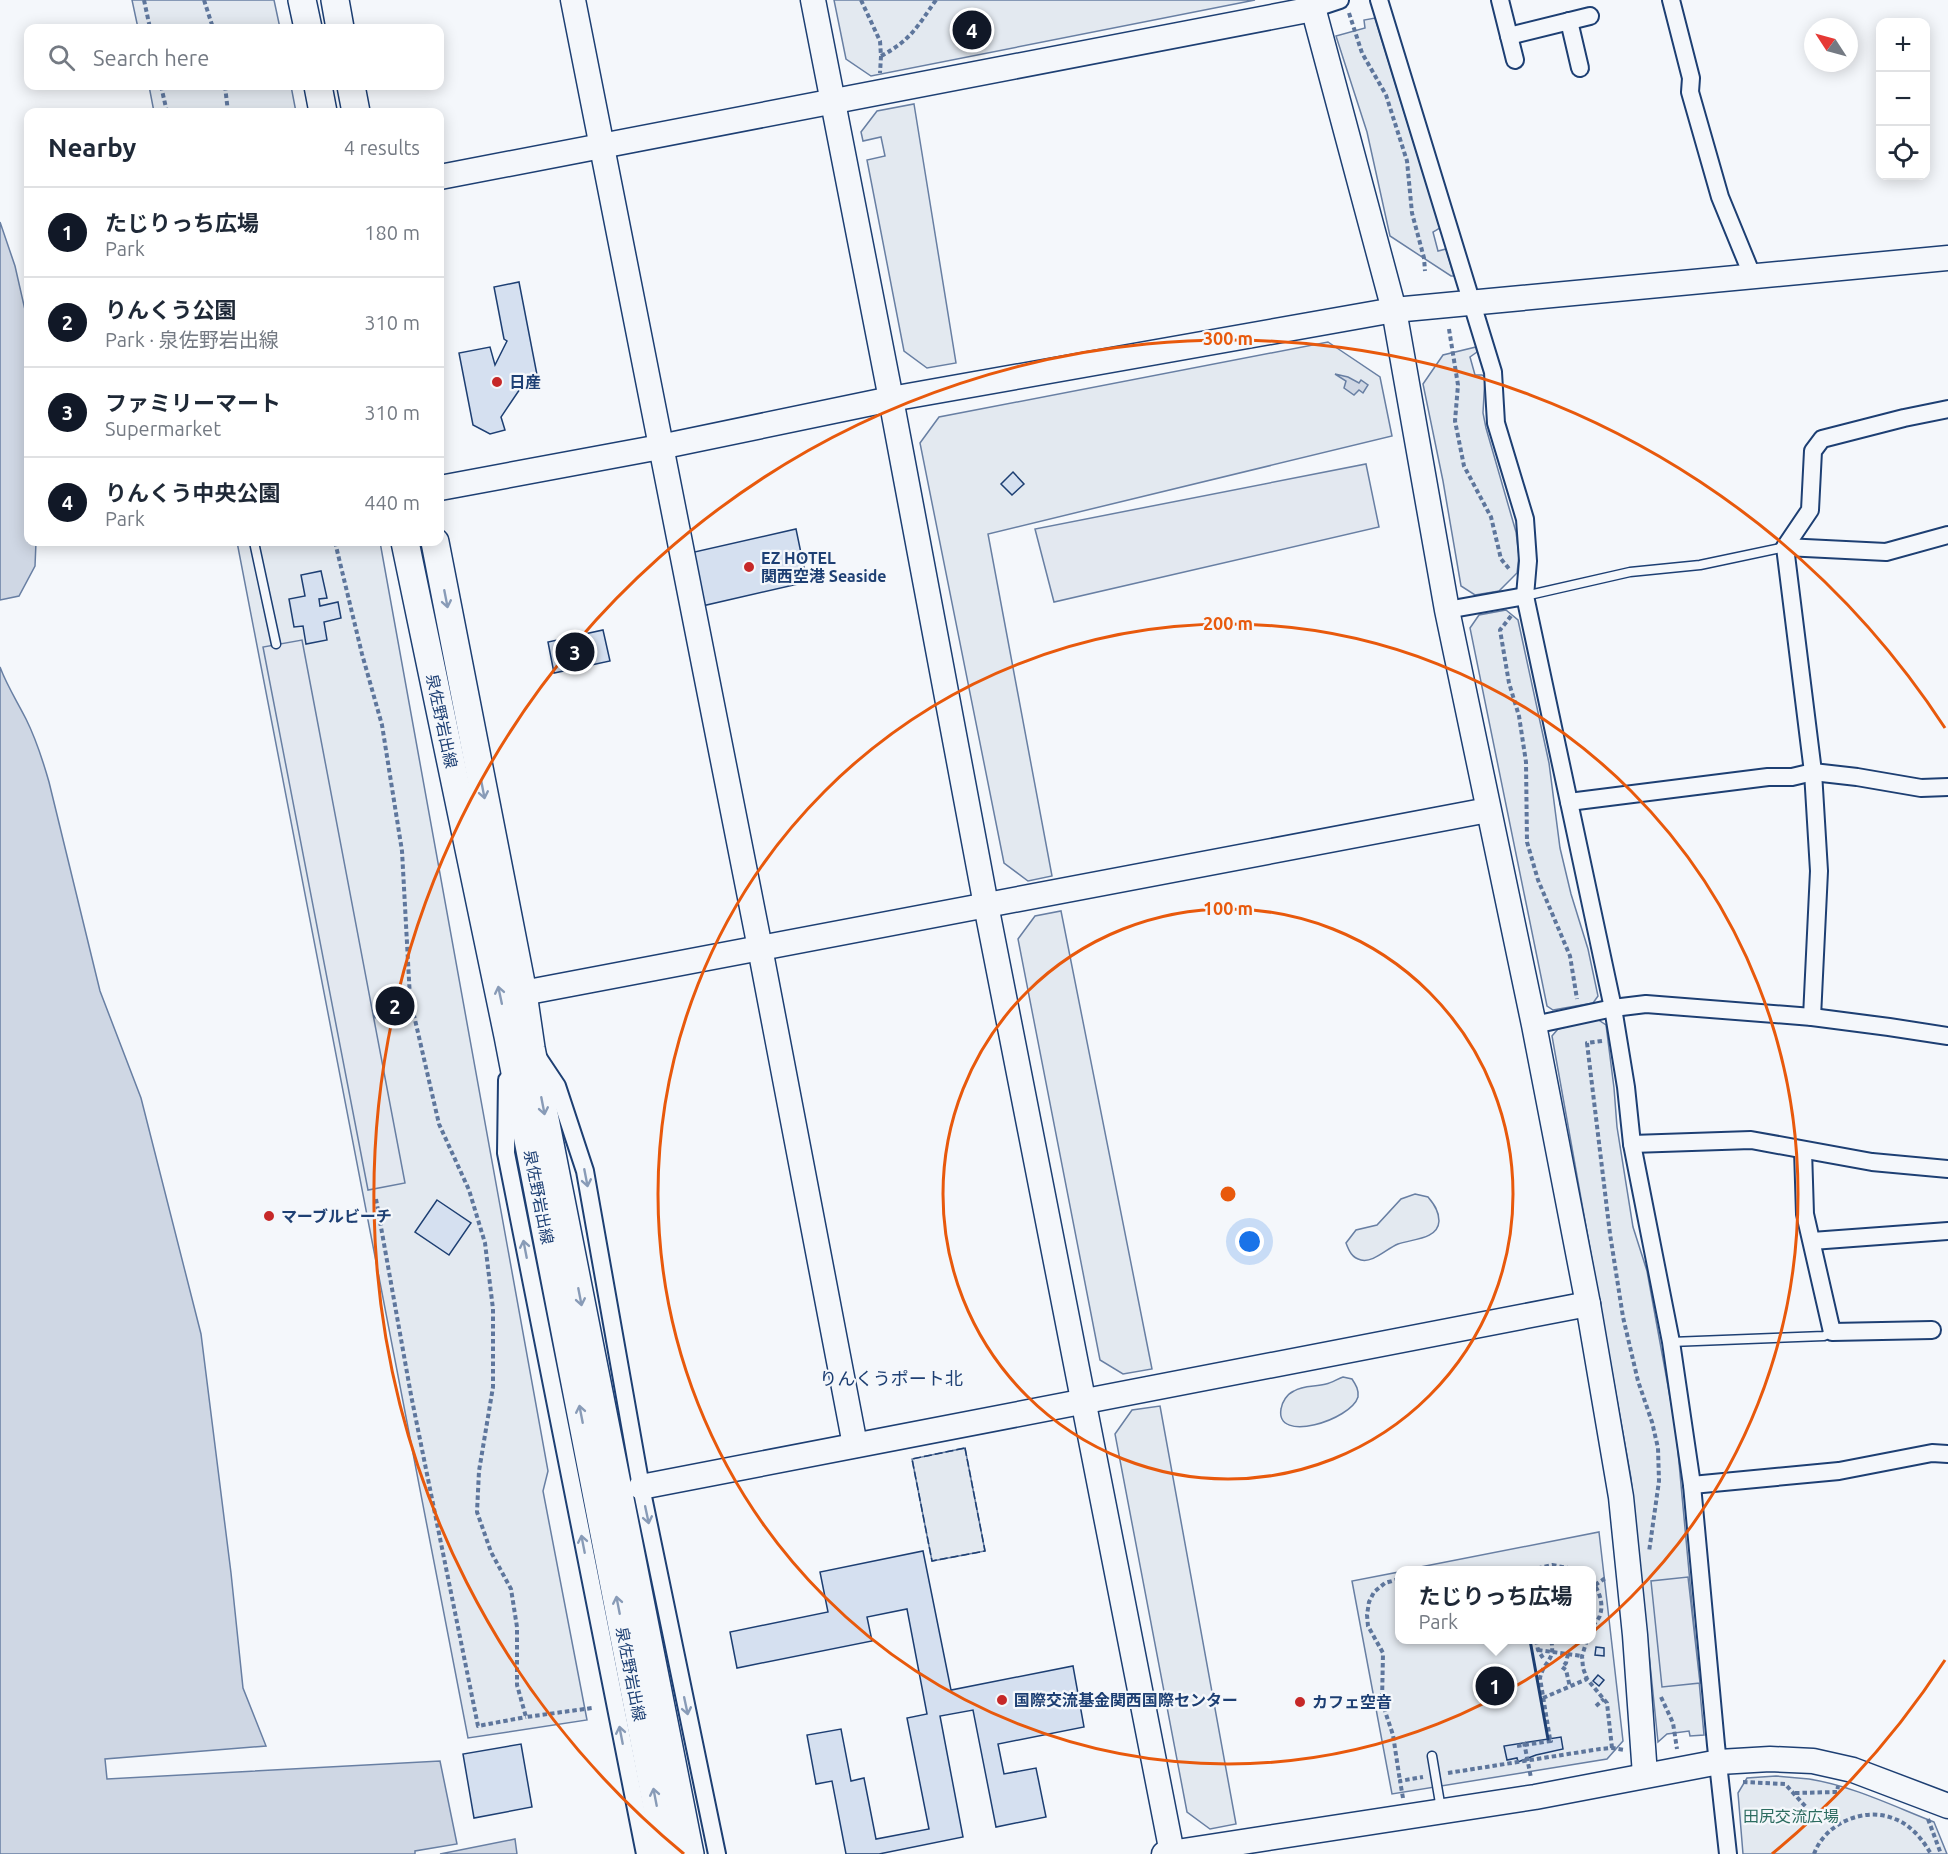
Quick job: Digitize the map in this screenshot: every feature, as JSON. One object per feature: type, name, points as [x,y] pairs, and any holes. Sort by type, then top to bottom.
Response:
[{"type":"main road","points":[[302,0],[307,24]]},
{"type":"main road","points":[[335,0],[339,24]]},
{"type":"main road","points":[[319,90],[322,108]]},
{"type":"main road","points":[[352,90],[356,108]]},
{"type":"main road","name":"泉佐野岩出線","points":[[406,546],[520,1042],[690,1854]]},
{"type":"main road","name":"泉佐野岩出線","points":[[436,546],[523,993],[520,1042],[666,1854]]},
{"type":"street","points":[[573,0],[760,948],[855,1445]]},
{"type":"street","points":[[813,0],[1168,1853],[1535,1797],[1719,1762],[1770,1759],[1813,1761],[1853,1770],[1942,1812]]},
{"type":"street","points":[[1379,0],[1493,372],[1496,423],[1526,519],[1528,561],[1525,596],[1613,1008],[1626,1087],[1632,1144],[1671,1342],[1692,1485],[1728,1854]]},
{"type":"street","points":[[1500,0],[1515,60]]},
{"type":"street","points":[[1671,0],[1691,78],[1690,92],[1720,197],[1752,275]]},
{"type":"street","points":[[444,176],[601,147],[1312,4],[1344,5]]},
{"type":"street","points":[[1312,4],[1394,309],[1447,610],[1534,1024],[1588,1304],[1622,1497],[1645,1775]]},
{"type":"street","points":[[1509,36],[1590,16]]},
{"type":"street","points":[[1569,21],[1580,68]]},
{"type":"street","points":[[444,487],[660,447],[891,399],[1394,309],[1948,258]]},
{"type":"street","points":[[1812,1017],[1819,871],[1813,772],[1785,547],[1810,510],[1813,451],[1822,439],[1948,409]]},
{"type":"street","points":[[1785,547],[1886,552],[1948,535]]},
{"type":"street","points":[[1447,610],[1525,596]]},
{"type":"street","points":[[1569,802],[1768,777],[1792,777],[1813,772],[1921,788],[1948,787]]},
{"type":"street","points":[[523,993],[1488,810]]},
{"type":"street","points":[[1534,1024],[1613,1008],[1646,1004],[1812,1017],[1948,1036]]},
{"type":"street","points":[[520,1042],[557,1086],[585,1171],[641,1487],[717,1854]]},
{"type":"street","points":[[520,1042],[506,1153],[645,1854]]},
{"type":"street","points":[[1632,1144],[1751,1140],[1872,1162],[1948,1168]]},
{"type":"street","points":[[1803,1150],[1805,1214],[1832,1332],[1932,1330]]},
{"type":"street","points":[[1812,1241],[1948,1231]]},
{"type":"street","points":[[641,1487],[1588,1304]]},
{"type":"street","points":[[1692,1485],[1839,1470],[1932,1453],[1948,1454]]},
{"type":"lane","points":[[255,546],[276,644]]},
{"type":"lane","points":[[1525,596],[1630,572],[1700,565],[1785,547]]},
{"type":"lane","points":[[1671,1342],[1824,1336],[1832,1332]]},
{"type":"lane","points":[[1432,1756],[1442,1811]]},
{"type":"path","points":[[144,0],[149,24]]},
{"type":"path","points":[[204,0],[212,24]]},
{"type":"path","points":[[861,0],[880,41],[880,77]]},
{"type":"path","points":[[881,56],[901,45],[913,33],[936,0]]},
{"type":"path","points":[[1344,5],[1362,53],[1386,95],[1407,161],[1412,213],[1424,258],[1425,271]]},
{"type":"path","points":[[162,90],[166,108]]},
{"type":"path","points":[[225,90],[228,108]]},
{"type":"path","points":[[1449,329],[1458,385],[1455,421],[1464,466],[1491,517],[1501,559],[1515,575]]},
{"type":"path","points":[[335,546],[382,725],[402,851],[410,998],[439,1124],[469,1191],[485,1243],[493,1309],[493,1387],[479,1471],[477,1512],[491,1552],[511,1589],[517,1627],[517,1685],[526,1717]]},
{"type":"path","points":[[1512,615],[1500,630],[1509,683],[1519,716],[1526,762],[1527,842],[1538,880],[1570,956],[1578,1004]]},
{"type":"path","points":[[374,1017],[410,998]]},
{"type":"path","points":[[1603,1031],[1604,1041],[1587,1043],[1610,1233],[1623,1317],[1638,1381],[1653,1422],[1658,1448],[1659,1480],[1648,1560]]},
{"type":"path","points":[[376,1199],[411,1395],[478,1725],[592,1708]]},
{"type":"path","points":[[1596,1582],[1612,1578]]},
{"type":"path","points":[[1395,1580],[1385,1583],[1374,1592],[1369,1602],[1367,1615],[1368,1626],[1383,1653],[1382,1702],[1393,1736],[1403,1799]]},
{"type":"path","points":[[1596,1589],[1601,1598],[1600,1615],[1596,1621]]},
{"type":"path","points":[[1537,1644],[1543,1658]]},
{"type":"path","points":[[1517,1746],[1551,1741],[1540,1678],[1542,1670],[1552,1658],[1552,1644]]},
{"type":"path","points":[[1586,1644],[1582,1656],[1583,1668],[1587,1679],[1607,1703],[1612,1748]]},
{"type":"path","points":[[1538,1650],[1582,1656]]},
{"type":"path","points":[[1568,1654],[1566,1663],[1562,1667],[1566,1670],[1570,1687]]},
{"type":"path","points":[[1543,1698],[1587,1679]]},
{"type":"path","points":[[1657,1687],[1673,1723],[1677,1754]]},
{"type":"path","points":[[1596,1706],[1604,1698]]},
{"type":"path","points":[[1524,1742],[1535,1797]]},
{"type":"path","points":[[1400,1781],[1612,1748],[1627,1751]]},
{"type":"path","points":[[1795,1793],[1837,1792],[1839,1783]]},
{"type":"path","points":[[1746,1784],[1785,1784],[1806,1807]]},
{"type":"path","points":[[1941,1854],[1942,1812]]},
{"type":"path","points":[[1815,1854],[1825,1835],[1838,1825],[1860,1815],[1879,1814],[1896,1819],[1914,1831],[1931,1854]]},
{"type":"green space","points":[[132,0],[274,0],[279,24],[137,24]]},
{"type":"green space","points":[[834,0],[1255,0],[871,76],[846,59]]},
{"type":"green space","points":[[1375,18],[1440,228],[1433,232],[1438,251],[1446,249],[1454,276],[1390,236],[1367,132],[1336,36],[1365,28],[1364,20]]},
{"type":"green space","points":[[150,90],[292,90],[295,108],[153,108]]},
{"type":"green space","points":[[914,104],[956,363],[927,368],[904,351],[867,160],[885,156],[881,137],[863,141],[861,132],[877,111]]},
{"type":"green space","points":[[1328,342],[1380,377],[1392,436],[988,534],[1052,876],[1028,881],[1004,863],[920,443],[939,417]]},
{"type":"green space","points":[[1476,347],[1477,352],[1470,357],[1475,375],[1485,377],[1483,413],[1516,532],[1519,556],[1517,573],[1499,591],[1475,595],[1461,586],[1423,384],[1443,355]]},
{"type":"green space","points":[[238,546],[381,546],[548,1471],[543,1491],[587,1720],[468,1738]]},
{"type":"green space","points":[[1506,610],[1518,620],[1549,763],[1560,848],[1588,949],[1598,996],[1593,1003],[1553,1010],[1547,1006],[1470,628],[1479,615]]},
{"type":"green space","points":[[1061,911],[1152,1369],[1123,1374],[1100,1360],[1018,939],[1035,916]]},
{"type":"green space","points":[[1597,1019],[1606,1025],[1617,1127],[1633,1227],[1647,1271],[1676,1430],[1704,1735],[1690,1736],[1689,1731],[1667,1734],[1658,1742],[1631,1478],[1552,1036],[1558,1029]]},
{"type":"green space","points":[[1415,1194],[1428,1197],[1436,1208],[1439,1221],[1434,1232],[1423,1238],[1398,1244],[1370,1259],[1361,1260],[1353,1256],[1346,1243],[1356,1230],[1377,1225],[1401,1199]]},
{"type":"green space","points":[[1343,1377],[1352,1379],[1357,1388],[1358,1397],[1342,1414],[1315,1425],[1301,1427],[1290,1425],[1282,1419],[1282,1406],[1285,1398],[1291,1392]]},
{"type":"green space","points":[[1160,1406],[1236,1824],[1210,1829],[1187,1812],[1115,1434],[1132,1410]]},
{"type":"green space","points":[[965,1448],[985,1551],[932,1561],[912,1459]]},
{"type":"green space","points":[[1599,1532],[1623,1741],[1607,1759],[1392,1794],[1352,1581],[1395,1573],[1395,1644],[1596,1644],[1596,1566],[1425,1566]]},
{"type":"green space","name":"田尻交流広場","points":[[1776,1776],[1809,1779],[1841,1786],[1934,1822],[1947,1854],[1743,1854],[1738,1793],[1747,1778]]},
{"type":"shaded area","points":[[0,222],[15,266],[24,305],[24,546],[36,546],[35,566],[19,596],[0,600]]},
{"type":"shaded area","points":[[1335,374],[1359,383],[1361,380],[1368,385],[1363,393],[1359,390],[1354,395],[1344,388],[1346,381]]},
{"type":"shaded area","points":[[1366,464],[1379,527],[1054,602],[1035,529]]},
{"type":"shaded area","points":[[302,640],[405,1183],[368,1190],[263,647]]},
{"type":"shaded area","points":[[0,667],[30,727],[47,774],[100,991],[141,1098],[201,1334],[243,1688],[266,1746],[105,1759],[107,1779],[440,1761],[457,1844],[415,1851],[415,1854],[0,1854]]},
{"type":"shaded area","points":[[1688,1577],[1700,1683],[1662,1687],[1651,1581]]},
{"type":"shaded area","points":[[515,1839],[517,1854],[440,1854]]},
{"type":"building","points":[[519,282],[538,380],[524,383],[501,417],[505,430],[490,434],[473,425],[459,353],[490,347],[495,365],[507,341],[504,339],[494,287]]},
{"type":"building","points":[[1013,472],[1024,484],[1012,495],[1001,484]]},
{"type":"building","name":"EZ HOTEL 関西空港 Seaside","points":[[796,529],[807,582],[702,606],[690,553]]},
{"type":"building","points":[[321,571],[327,598],[319,599],[320,606],[338,602],[341,618],[324,622],[327,640],[306,644],[303,626],[294,627],[289,599],[305,596],[301,575]]},
{"type":"building","points":[[603,630],[610,661],[554,673],[548,642]]},
{"type":"building","points":[[437,1200],[471,1223],[449,1255],[415,1232]]},
{"type":"building","name":"国際交流基金関西国際センター","points":[[923,1551],[951,1690],[1073,1666],[1084,1727],[998,1744],[1004,1774],[1036,1768],[1046,1817],[996,1827],[973,1710],[940,1716],[963,1837],[879,1854],[846,1854],[832,1781],[816,1784],[807,1735],[841,1729],[851,1781],[864,1778],[876,1839],[929,1829],[907,1718],[927,1714],[907,1609],[867,1617],[872,1641],[737,1668],[730,1632],[828,1612],[820,1572]]},
{"type":"building","points":[[1596,1647],[1604,1648],[1604,1656],[1595,1655]]},
{"type":"building","points":[[1598,1675],[1604,1680],[1599,1686],[1593,1681]]},
{"type":"building","points":[[1561,1737],[1563,1749],[1518,1762],[1517,1758],[1507,1760],[1504,1746]]},
{"type":"building","points":[[521,1744],[532,1807],[474,1818],[463,1754]]},
{"type":"fence","points":[[965,1448],[985,1551],[932,1561],[912,1459],[965,1448]]},
{"type":"wall","points":[[1531,1644],[1548,1739]]},
{"type":"place","name":"りんくう中央公園","points":[[972,30]]},
{"type":"place","name":"日産","points":[[497,382]]},
{"type":"place","name":"EZ HOTEL 関西空港 Seaside","points":[[749,567]]},
{"type":"place","name":"ファミリーマート","points":[[575,652]]},
{"type":"place","name":"りんくう公園","points":[[395,1006]]},
{"type":"place","name":"マーブルビーチ","points":[[269,1216]]},
{"type":"place","name":"たじりっち広場","points":[[1495,1686]]},
{"type":"place","name":"国際交流基金関西国際センター","points":[[1002,1700]]},
{"type":"place","name":"カフェ空音","points":[[1300,1702]]},
{"type":"district","name":"りんくうポート北","points":[[891,1378]]}]
